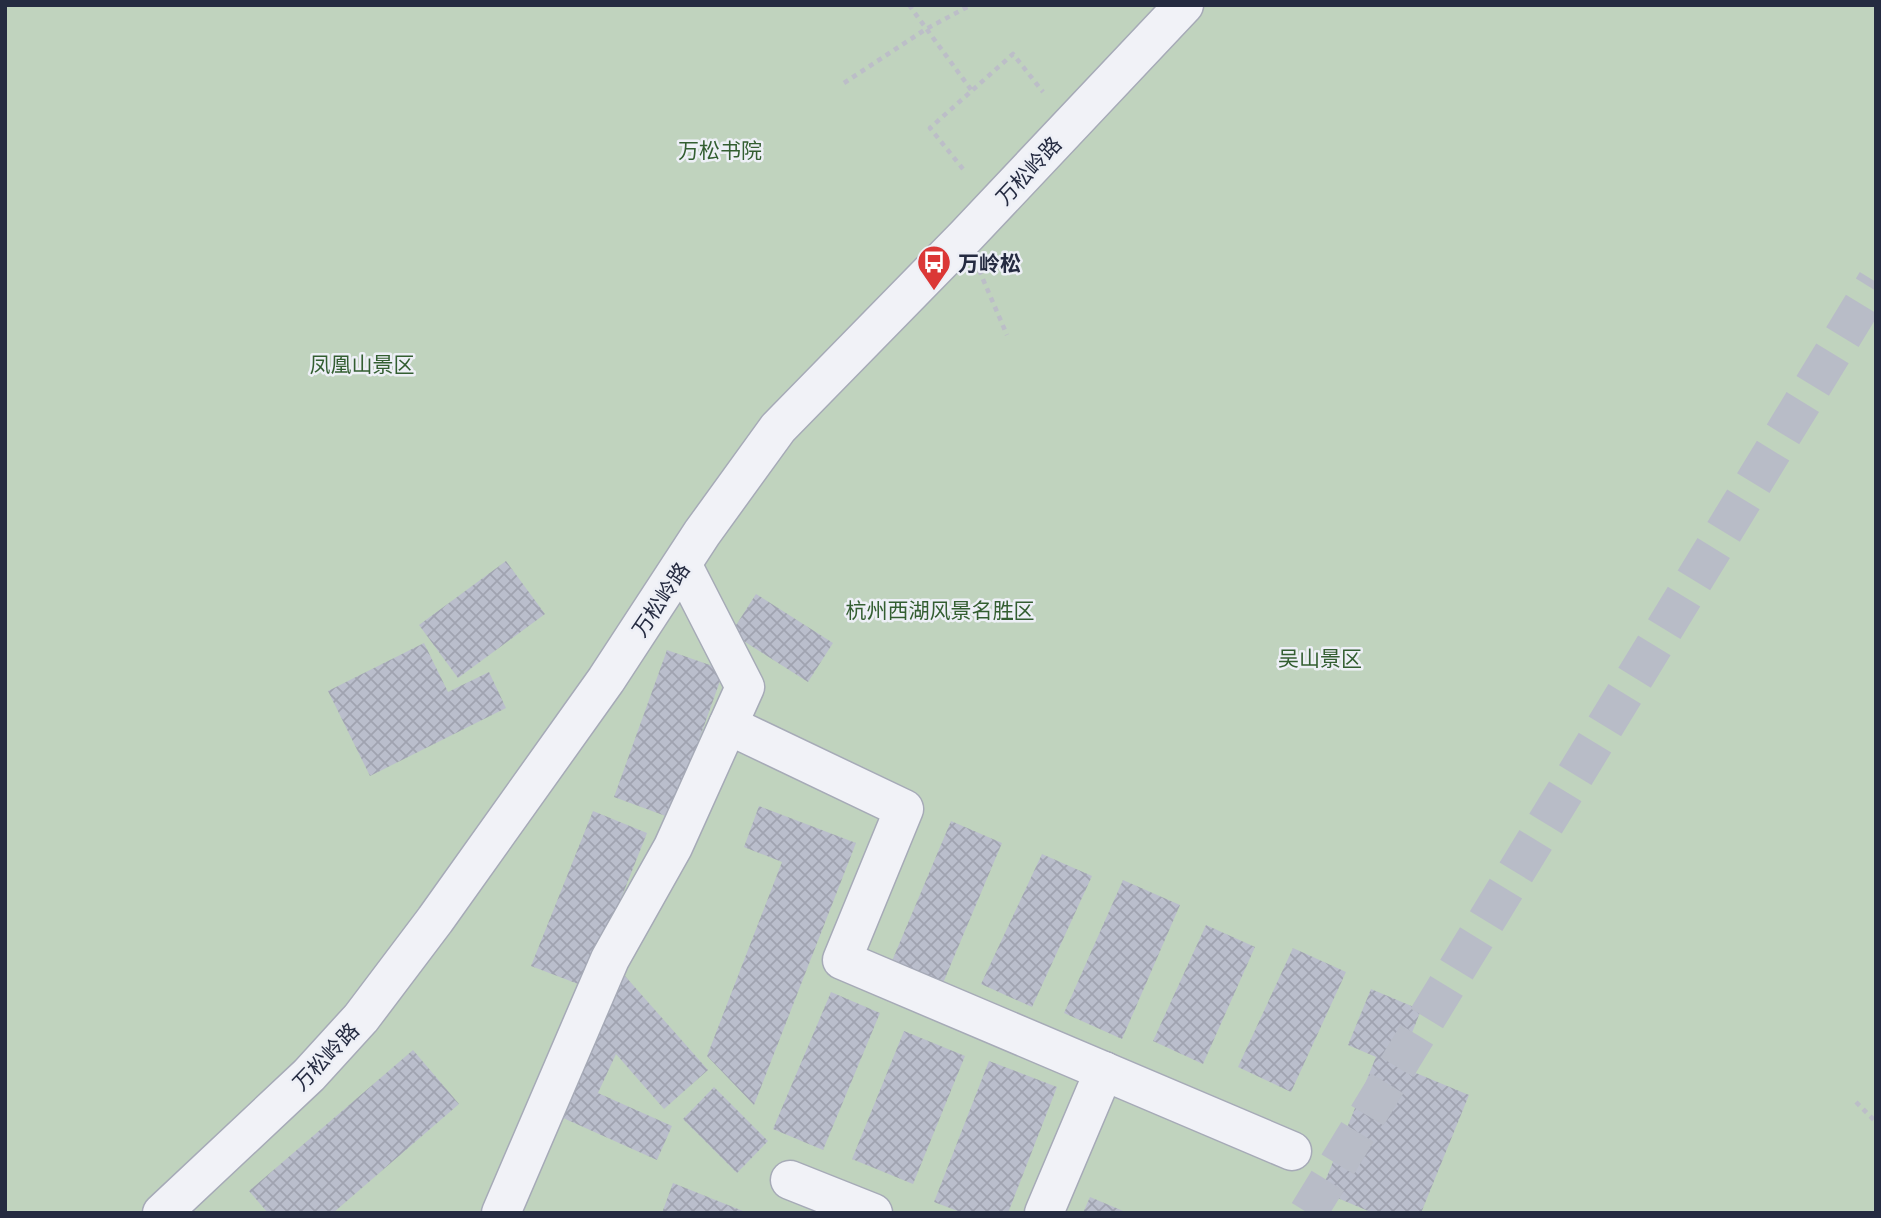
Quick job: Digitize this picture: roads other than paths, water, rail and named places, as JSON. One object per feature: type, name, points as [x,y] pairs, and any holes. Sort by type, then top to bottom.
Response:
[{"type":"street","name":"万松岭路","points":[[162,1213],[309,1075],[361,1018],[435,920],[606,680],[741,477],[778,428],[965,237],[1184,5]]},
{"type":"street","points":[[501,1213],[610,959],[673,847],[745,687],[683,566]]},
{"type":"street","points":[[728,725],[904,809],[842,960],[1292,1151]]},
{"type":"street","points":[[1044,1213],[1104,1071]]},
{"type":"street","points":[[790,1180],[873,1213]]},
{"type":"tunnel","points":[[1308,1213],[1876,282]]},
{"type":"place","name":"万岭松","points":[[934,292]]},
{"type":"park label","name":"万松书院","points":[[720,149]]},
{"type":"park label","name":"凤凰山景区","points":[[362,363]]},
{"type":"park label","name":"杭州西湖风景名胜区","points":[[940,609]]},
{"type":"park label","name":"吴山景区","points":[[1320,657]]}]
